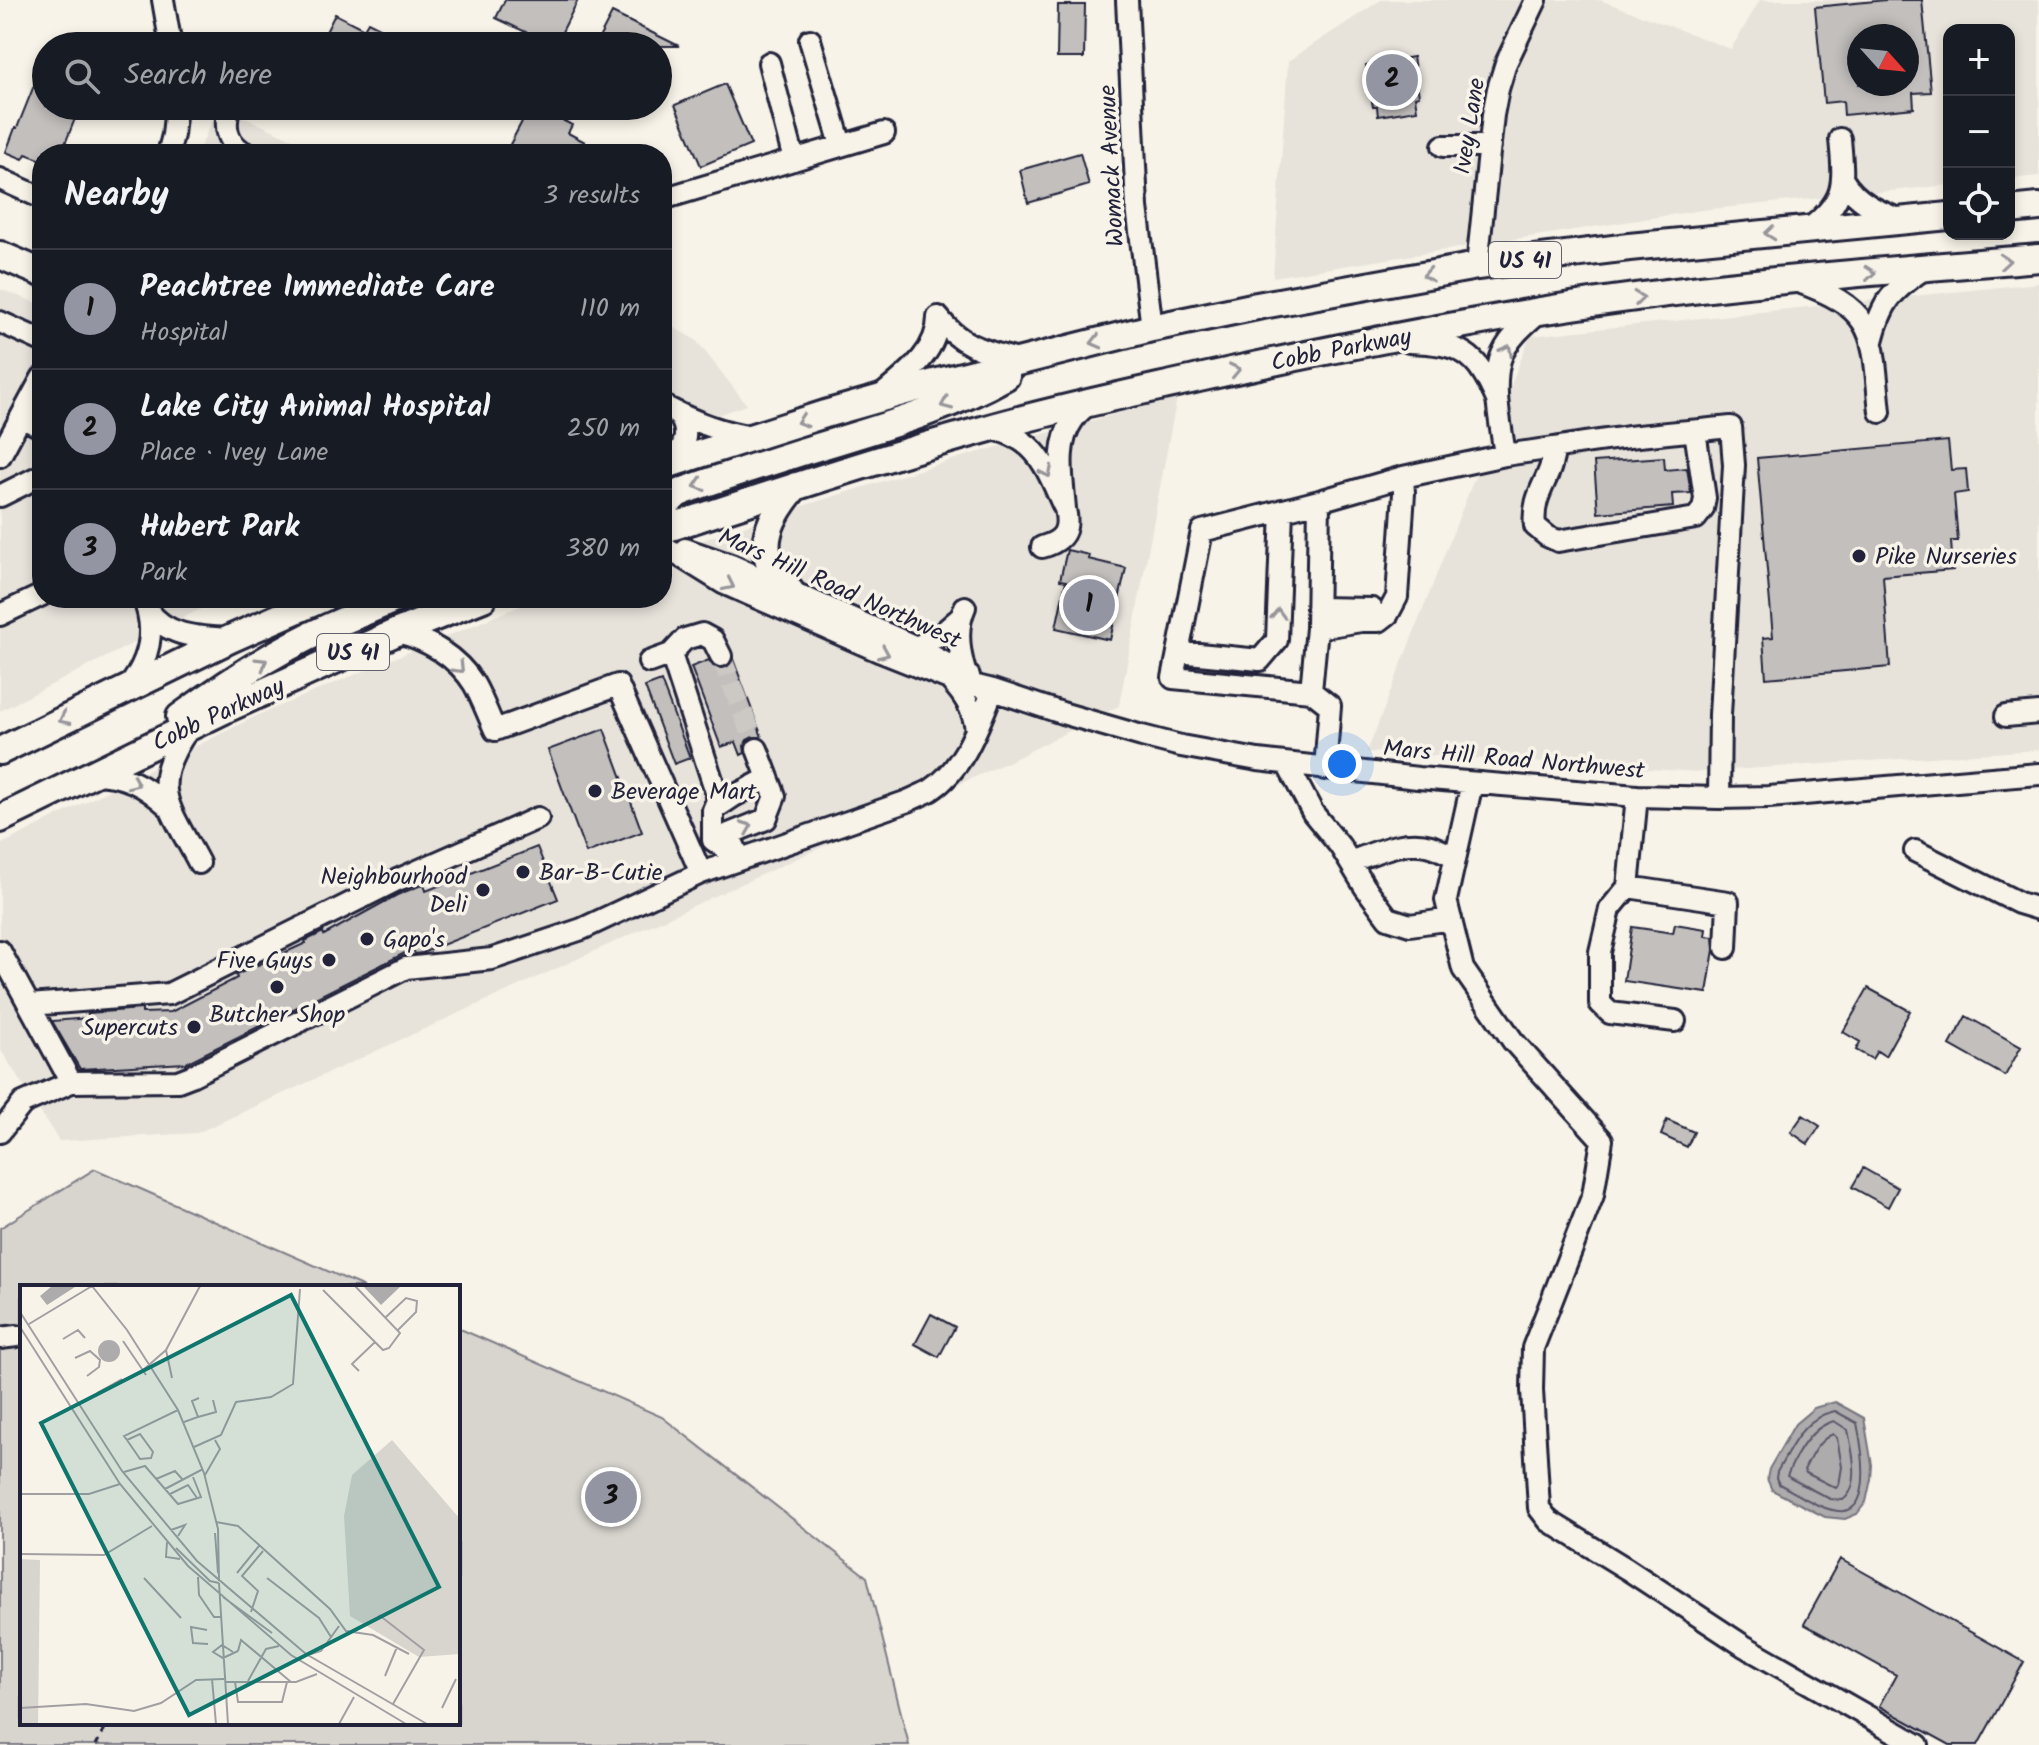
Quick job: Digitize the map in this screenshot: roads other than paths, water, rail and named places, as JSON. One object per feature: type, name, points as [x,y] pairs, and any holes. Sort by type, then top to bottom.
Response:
[{"type":"main road","points":[[2015,209],[2039,207]]},
{"type":"main road","name":"US 41","points":[[672,463],[877,399],[1152,328],[1271,303],[1477,266],[1629,247],[1943,217]]},
{"type":"main road","points":[[0,255],[32,269]]},
{"type":"main road","name":"Cobb Parkway","points":[[672,527],[988,428],[1091,402],[1380,340],[1540,311],[1641,297],[2039,258]]},
{"type":"main road","points":[[672,499],[686,490],[936,408],[1000,379],[1031,359]]},
{"type":"main road","points":[[790,591],[775,574],[766,546],[772,519],[796,486]]},
{"type":"main road","name":"US 41","points":[[0,751],[300,608]]},
{"type":"main road","points":[[129,755],[190,710],[282,652],[326,628],[373,608]]},
{"type":"main road","name":"Cobb Parkway","points":[[1,820],[129,755],[397,632],[458,608]]},
{"type":"street","points":[[163,0],[169,32]]},
{"type":"street","name":"Womack Avenue","points":[[1127,0],[1137,207],[1152,328]]},
{"type":"street","name":"Ivey Lane","points":[[1477,266],[1498,89],[1506,63],[1536,0]]},
{"type":"street","points":[[810,40],[841,145]]},
{"type":"street","points":[[769,63],[794,160]]},
{"type":"street","points":[[171,144],[175,120]]},
{"type":"street","points":[[226,120],[229,138],[234,144]]},
{"type":"street","points":[[672,196],[884,133]]},
{"type":"street","points":[[1809,229],[1839,196],[1843,180],[1840,139]]},
{"type":"street","points":[[1443,146],[1490,146]]},
{"type":"street","points":[[0,179],[32,193]]},
{"type":"street","points":[[1843,180],[1860,200],[1903,220]]},
{"type":"street","points":[[1880,412],[1872,341],[1877,322],[1895,290],[1925,268]]},
{"type":"street","points":[[1793,280],[1825,291],[1847,304],[1857,314],[1872,341]]},
{"type":"street","points":[[1505,455],[1497,400],[1501,359],[1521,328],[1540,311]]},
{"type":"street","points":[[877,399],[924,357],[938,330],[938,317],[955,336],[975,348],[1031,359]]},
{"type":"street","points":[[0,322],[32,336]]},
{"type":"street","points":[[1380,340],[1438,343],[1461,350],[1476,361],[1488,378],[1497,400]]},
{"type":"street","points":[[0,456],[32,397]]},
{"type":"street","points":[[1042,547],[1063,535],[1068,521],[1062,462],[1064,439],[1071,422],[1091,402]]},
{"type":"street","points":[[672,411],[727,432],[754,437]]},
{"type":"street","points":[[672,412],[681,419],[686,434],[681,449],[672,459]]},
{"type":"street","points":[[21,417],[32,423]]},
{"type":"street","points":[[1325,769],[1330,706],[1311,691],[1173,678],[1202,531],[1319,501],[1404,485],[1505,455],[1579,443],[1731,427],[1734,465],[1720,715],[1719,798]]},
{"type":"street","points":[[988,428],[1010,434],[1039,455],[1065,509]]},
{"type":"street","points":[[1554,448],[1554,462],[1533,511],[1535,526],[1558,541],[1696,518],[1703,509],[1705,498],[1695,431]]},
{"type":"street","points":[[0,496],[32,480]]},
{"type":"street","points":[[1317,618],[1379,621],[1388,614],[1397,597],[1404,485]]},
{"type":"street","points":[[1311,691],[1317,618],[1319,501]]},
{"type":"street","points":[[1178,652],[1260,660],[1277,640],[1282,510]]},
{"type":"street","name":"Mars Hill Road Northwest","points":[[672,546],[731,565],[916,647],[957,677]]},
{"type":"street","name":"Mars Hill Road Northwest","points":[[672,550],[723,583],[881,652],[1062,713],[1219,754],[1325,769],[1472,783],[1637,796],[1719,798],[1769,797],[2039,774]]},
{"type":"street","points":[[0,615],[32,600]]},
{"type":"street","points":[[128,688],[139,671],[150,641],[151,621],[146,608]]},
{"type":"street","points":[[148,608],[154,618],[173,632],[230,639]]},
{"type":"street","points":[[916,647],[939,636],[964,612],[957,687],[970,706],[976,729]]},
{"type":"street","points":[[397,632],[436,647],[465,672],[475,685],[495,730],[618,685],[701,873]]},
{"type":"street","points":[[649,662],[671,654],[685,639],[702,634],[713,640],[721,656]]},
{"type":"street","points":[[671,654],[718,798],[713,810],[713,840],[740,859]]},
{"type":"street","points":[[0,1132],[23,1103],[71,1082],[178,1081],[406,968],[492,959],[518,951],[582,929],[701,873],[908,801],[930,790],[950,774],[962,759],[993,690]]},
{"type":"street","points":[[2006,716],[2039,713]]},
{"type":"street","points":[[190,727],[173,753],[165,773],[166,795],[199,863]]},
{"type":"street","points":[[740,859],[729,834],[766,819],[775,796],[757,749]]},
{"type":"street","points":[[1287,764],[1313,813],[1340,846],[1388,918],[1410,925],[1451,919]]},
{"type":"street","points":[[91,774],[131,780],[170,808]]},
{"type":"street","points":[[713,810],[768,778]]},
{"type":"street","points":[[1472,783],[1446,900],[1463,969],[1513,1041],[1602,1140],[1593,1195],[1533,1348],[1532,1390],[1539,1508],[1549,1521],[1744,1646],[1918,1745]]},
{"type":"street","points":[[1637,796],[1628,887],[1610,909],[1600,952],[1600,1003],[1610,1013],[1675,1021]]},
{"type":"street","points":[[30,1005],[169,994],[395,881],[538,818]]},
{"type":"street","points":[[1350,862],[1395,846],[1417,844],[1431,846],[1455,857]]},
{"type":"street","points":[[1915,851],[2019,903],[2039,909]]},
{"type":"street","points":[[1628,887],[1728,902],[1726,948]]},
{"type":"street","points":[[0,951],[71,1082]]},
{"type":"water","points":[[1835,1402],[1864,1418],[1872,1465],[1866,1502],[1857,1514],[1845,1519],[1825,1517],[1772,1490],[1767,1479],[1769,1469],[1795,1424],[1814,1408]]},
{"type":"tunnel","points":[[721,656],[757,749]]},
{"type":"place","name":"Lake City Animal Hospital","points":[[1392,80]]},
{"type":"place","name":"Pike Nurseries","points":[[1859,556]]},
{"type":"place","name":"Peachtree Immediate Care","points":[[1089,605]]},
{"type":"place","name":"Beverage Mart","points":[[595,791]]},
{"type":"place","name":"Bar-B-Cutie","points":[[523,872]]},
{"type":"place","name":"Neighbourhood Deli","points":[[483,890]]},
{"type":"place","name":"Gapo's","points":[[367,939]]},
{"type":"place","name":"Five Guys","points":[[329,960]]},
{"type":"place","name":"Butcher Shop","points":[[277,987]]},
{"type":"place","name":"Supercuts","points":[[194,1027]]},
{"type":"place","name":"Hubert Park","points":[[611,1497]]}]
